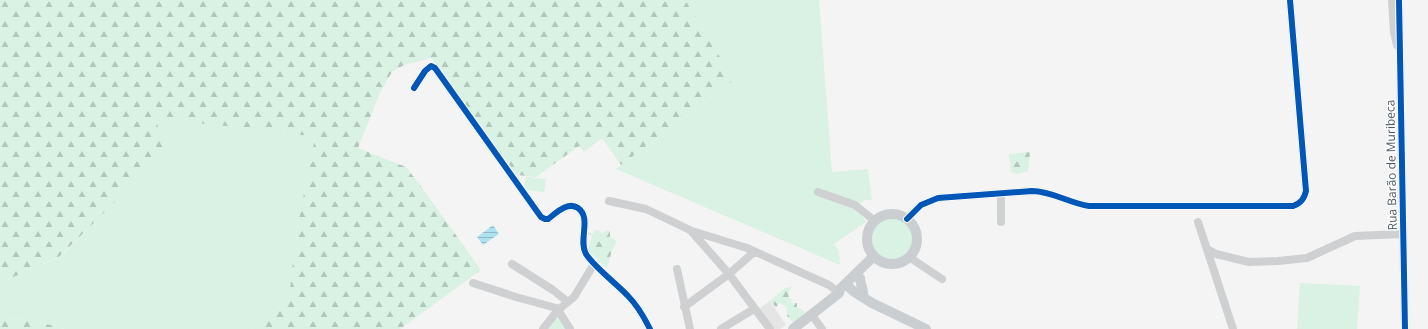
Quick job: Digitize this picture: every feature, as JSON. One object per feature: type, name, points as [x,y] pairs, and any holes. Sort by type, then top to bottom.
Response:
[{"type":"main road","points":[[893,214],[907,219],[913,226],[917,235],[916,244],[909,257],[892,264],[878,259],[869,248],[868,238],[870,229],[876,221],[884,216],[893,214]]},
{"type":"main road","points":[[793,329],[839,293],[840,289],[860,278],[878,259]]},
{"type":"main road","points":[[848,285],[878,259]]},
{"type":"main road","points":[[860,278],[863,296]]},
{"type":"main road","points":[[848,285],[880,307],[921,328]]},
{"type":"street","points":[[907,219],[921,205],[938,198],[1032,191],[1046,192],[1075,203],[1089,206],[1293,206],[1298,204],[1303,201],[1306,191],[1290,0]]},
{"type":"street","name":"Rua Barão de Muribeca","points":[[1392,0],[1395,38],[1400,49]]},
{"type":"street","name":"Rua Barão de Muribeca","points":[[1399,0],[1405,329]]},
{"type":"street","points":[[414,88],[427,68],[431,66],[435,68],[540,217],[545,219],[548,218],[568,205],[573,205],[580,209],[585,219],[583,240],[585,250],[594,264],[632,300],[650,329]]},
{"type":"street","points":[[818,192],[855,205],[876,221]]},
{"type":"street","points":[[1001,193],[1001,222]]},
{"type":"street","points":[[610,201],[646,209],[692,231],[747,248],[829,285],[839,293]]},
{"type":"street","points":[[1198,222],[1233,329]]},
{"type":"street","points":[[692,231],[729,274],[770,329]]},
{"type":"street","points":[[1207,249],[1216,254],[1249,262],[1278,261],[1306,258],[1355,236],[1403,234]]},
{"type":"street","points":[[684,307],[729,274],[754,252]]},
{"type":"street","points":[[909,257],[942,279]]},
{"type":"street","points":[[512,264],[553,290],[568,302]]},
{"type":"street","points":[[543,329],[559,310],[580,290],[594,264]]},
{"type":"street","points":[[677,269],[684,307],[690,329]]},
{"type":"street","points":[[473,283],[559,310],[570,329]]},
{"type":"street","points":[[721,329],[754,308]]},
{"type":"street","points":[[812,315],[822,329]]},
{"type":"shaded area","points":[[770,301],[786,325],[780,329],[773,329],[757,310]]},
{"type":"green space","points":[[0,0],[685,0],[734,80],[621,165],[602,138],[584,152],[579,146],[536,177],[517,175],[431,58],[404,65],[392,72],[380,93],[358,148],[406,167],[481,270],[400,329],[252,329],[289,298],[296,234],[315,137],[267,130],[156,119],[164,154],[60,256],[0,283]]},
{"type":"green space","points":[[684,0],[819,0],[832,172],[868,169],[872,200],[864,200],[857,209],[866,222],[834,244],[839,251],[840,265],[616,169],[733,81]]},
{"type":"green space","points":[[156,119],[267,130],[315,137],[296,234],[289,298],[252,329],[64,329],[30,319],[0,320],[0,283],[61,256],[163,154]]},
{"type":"green space","points":[[1030,152],[1028,171],[1018,174],[1011,172],[1009,154]]},
{"type":"green space","points":[[526,177],[546,179],[544,192],[524,190]]},
{"type":"green space","points":[[888,218],[896,218],[904,221],[910,227],[913,239],[910,251],[904,257],[896,260],[888,260],[880,257],[874,251],[871,243],[871,235],[874,227],[880,221]]},
{"type":"green space","points":[[595,230],[600,231],[602,234],[606,230],[610,231],[610,237],[617,241],[612,250],[607,269],[588,250],[592,236],[586,232],[593,234]]},
{"type":"green space","points":[[1300,283],[1360,286],[1357,329],[1297,329]]},
{"type":"green space","points":[[792,287],[788,293],[789,298],[793,300],[791,303],[797,303],[797,307],[805,312],[804,315],[794,323],[787,316],[788,313],[786,310],[788,308],[780,303],[776,307],[770,301],[785,288]]},
{"type":"green space","points":[[551,316],[560,316],[569,329],[540,329]]},
{"type":"green space","points":[[30,319],[64,329],[0,329],[0,320]]},
{"type":"water","points":[[493,225],[499,234],[483,245],[477,237]]},
{"type":"cycle path","points":[[907,219],[921,205],[938,198],[1032,191],[1047,193],[1089,206],[1293,206],[1298,204],[1306,191],[1290,0]]},
{"type":"cycle path","points":[[1399,0],[1405,329]]},
{"type":"cycle path","points":[[414,88],[425,71],[431,66],[435,68],[541,217],[548,219],[558,211],[570,206],[574,206],[582,212],[585,223],[583,242],[586,254],[594,264],[631,300],[640,311],[650,329]]}]
